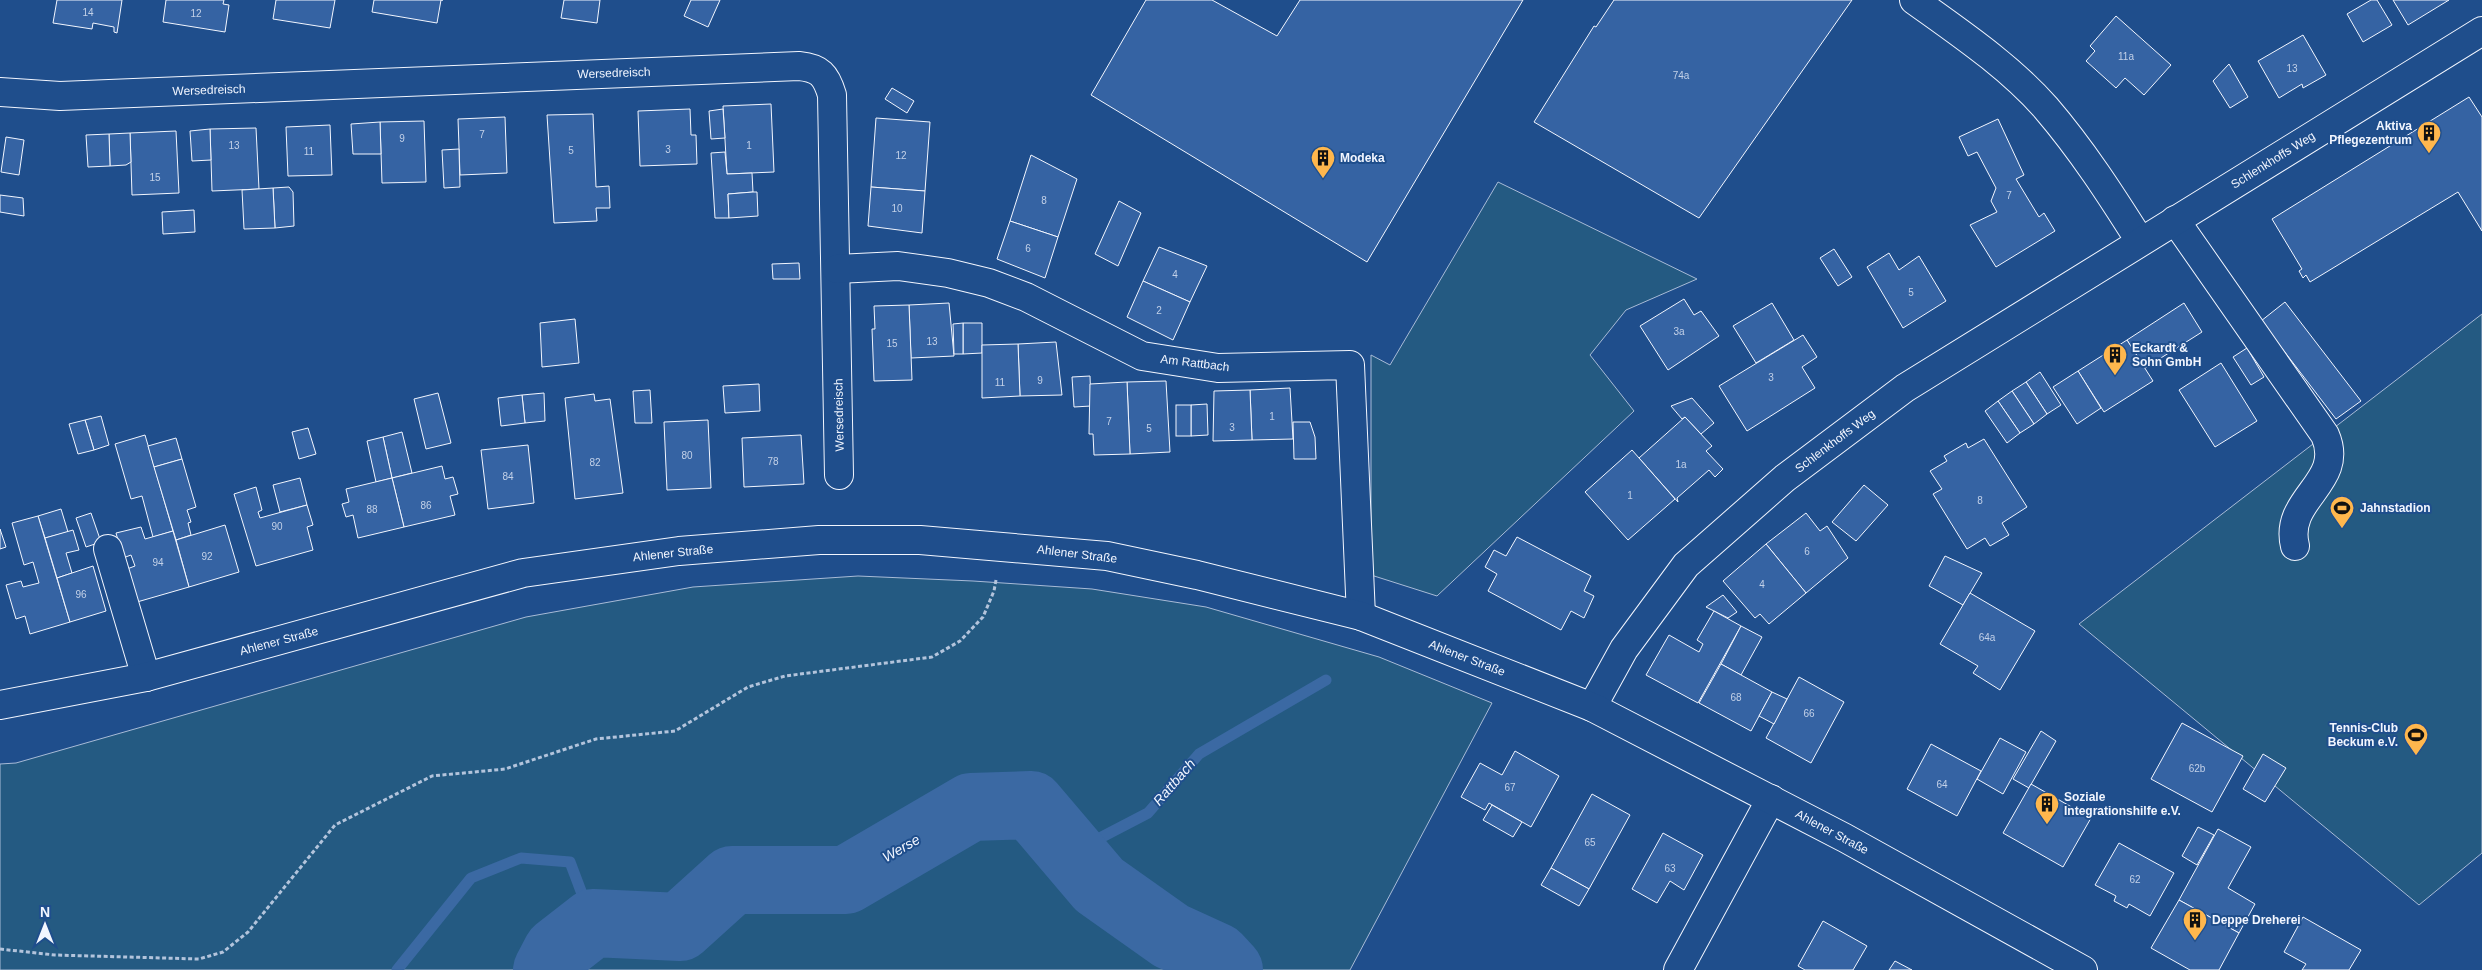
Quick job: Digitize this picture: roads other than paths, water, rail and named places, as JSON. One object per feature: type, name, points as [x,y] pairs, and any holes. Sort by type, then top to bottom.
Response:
[{"type":"street","points":[[1914,0],[1990,56],[2045,107],[2092,166],[2140,241]]},
{"type":"street","name":"Schlenkhoffs Weg","points":[[1592,707],[1624,649],[1686,564],[1785,478],[1905,388],[2482,31]]},
{"type":"street","name":"Wersedreisch","points":[[0,92],[60,96],[799,66],[814,67],[822,72],[828,82],[832,95],[837,269],[839,475]]},
{"type":"street","points":[[2176,220],[2325,435],[2330,448],[2324,477],[2313,489],[2297,514],[2291,532],[2295,546]]},
{"type":"street","name":"Am Rattbach","points":[[837,269],[898,266],[948,272],[989,283],[1026,297],[1142,356],[1218,368],[1350,365],[1361,616]]},
{"type":"street","name":"Ahlener Straße","points":[[0,705],[146,677],[522,573],[679,551],[819,540],[920,540],[1116,558],[1197,575],[1361,616],[1592,707],[1846,838],[2083,970]]},
{"type":"street","points":[[108,549],[146,677]]},
{"type":"street","points":[[1678,970],[1771,799]]},
{"type":"waterway","name":"Rattbach","points":[[1073,852],[1148,813],[1199,754],[1326,680]]},
{"type":"waterway","name":"Werse","points":[[547,970],[557,951],[593,923],[680,927],[732,880],[846,880],[971,807],[1031,805],[1099,885],[1171,936],[1217,957],[1229,970]]},
{"type":"waterway","points":[[397,970],[471,878],[521,858],[570,862],[593,923]]},
{"type":"place","name":"Aktiva Pflegezentrum","points":[[2429,154]]},
{"type":"place","name":"Modeka","points":[[1323,179]]},
{"type":"place","name":"Eckardt & Sohn GmbH","points":[[2115,376]]},
{"type":"place","name":"Jahnstadion","points":[[2342,529]]},
{"type":"place","name":"Tennis-Club Beckum e.V.","points":[[2416,756]]},
{"type":"place","name":"Soziale Integrationshilfe e.V.","points":[[2047,825]]},
{"type":"place","name":"Deppe Dreherei","points":[[2195,941]]}]
